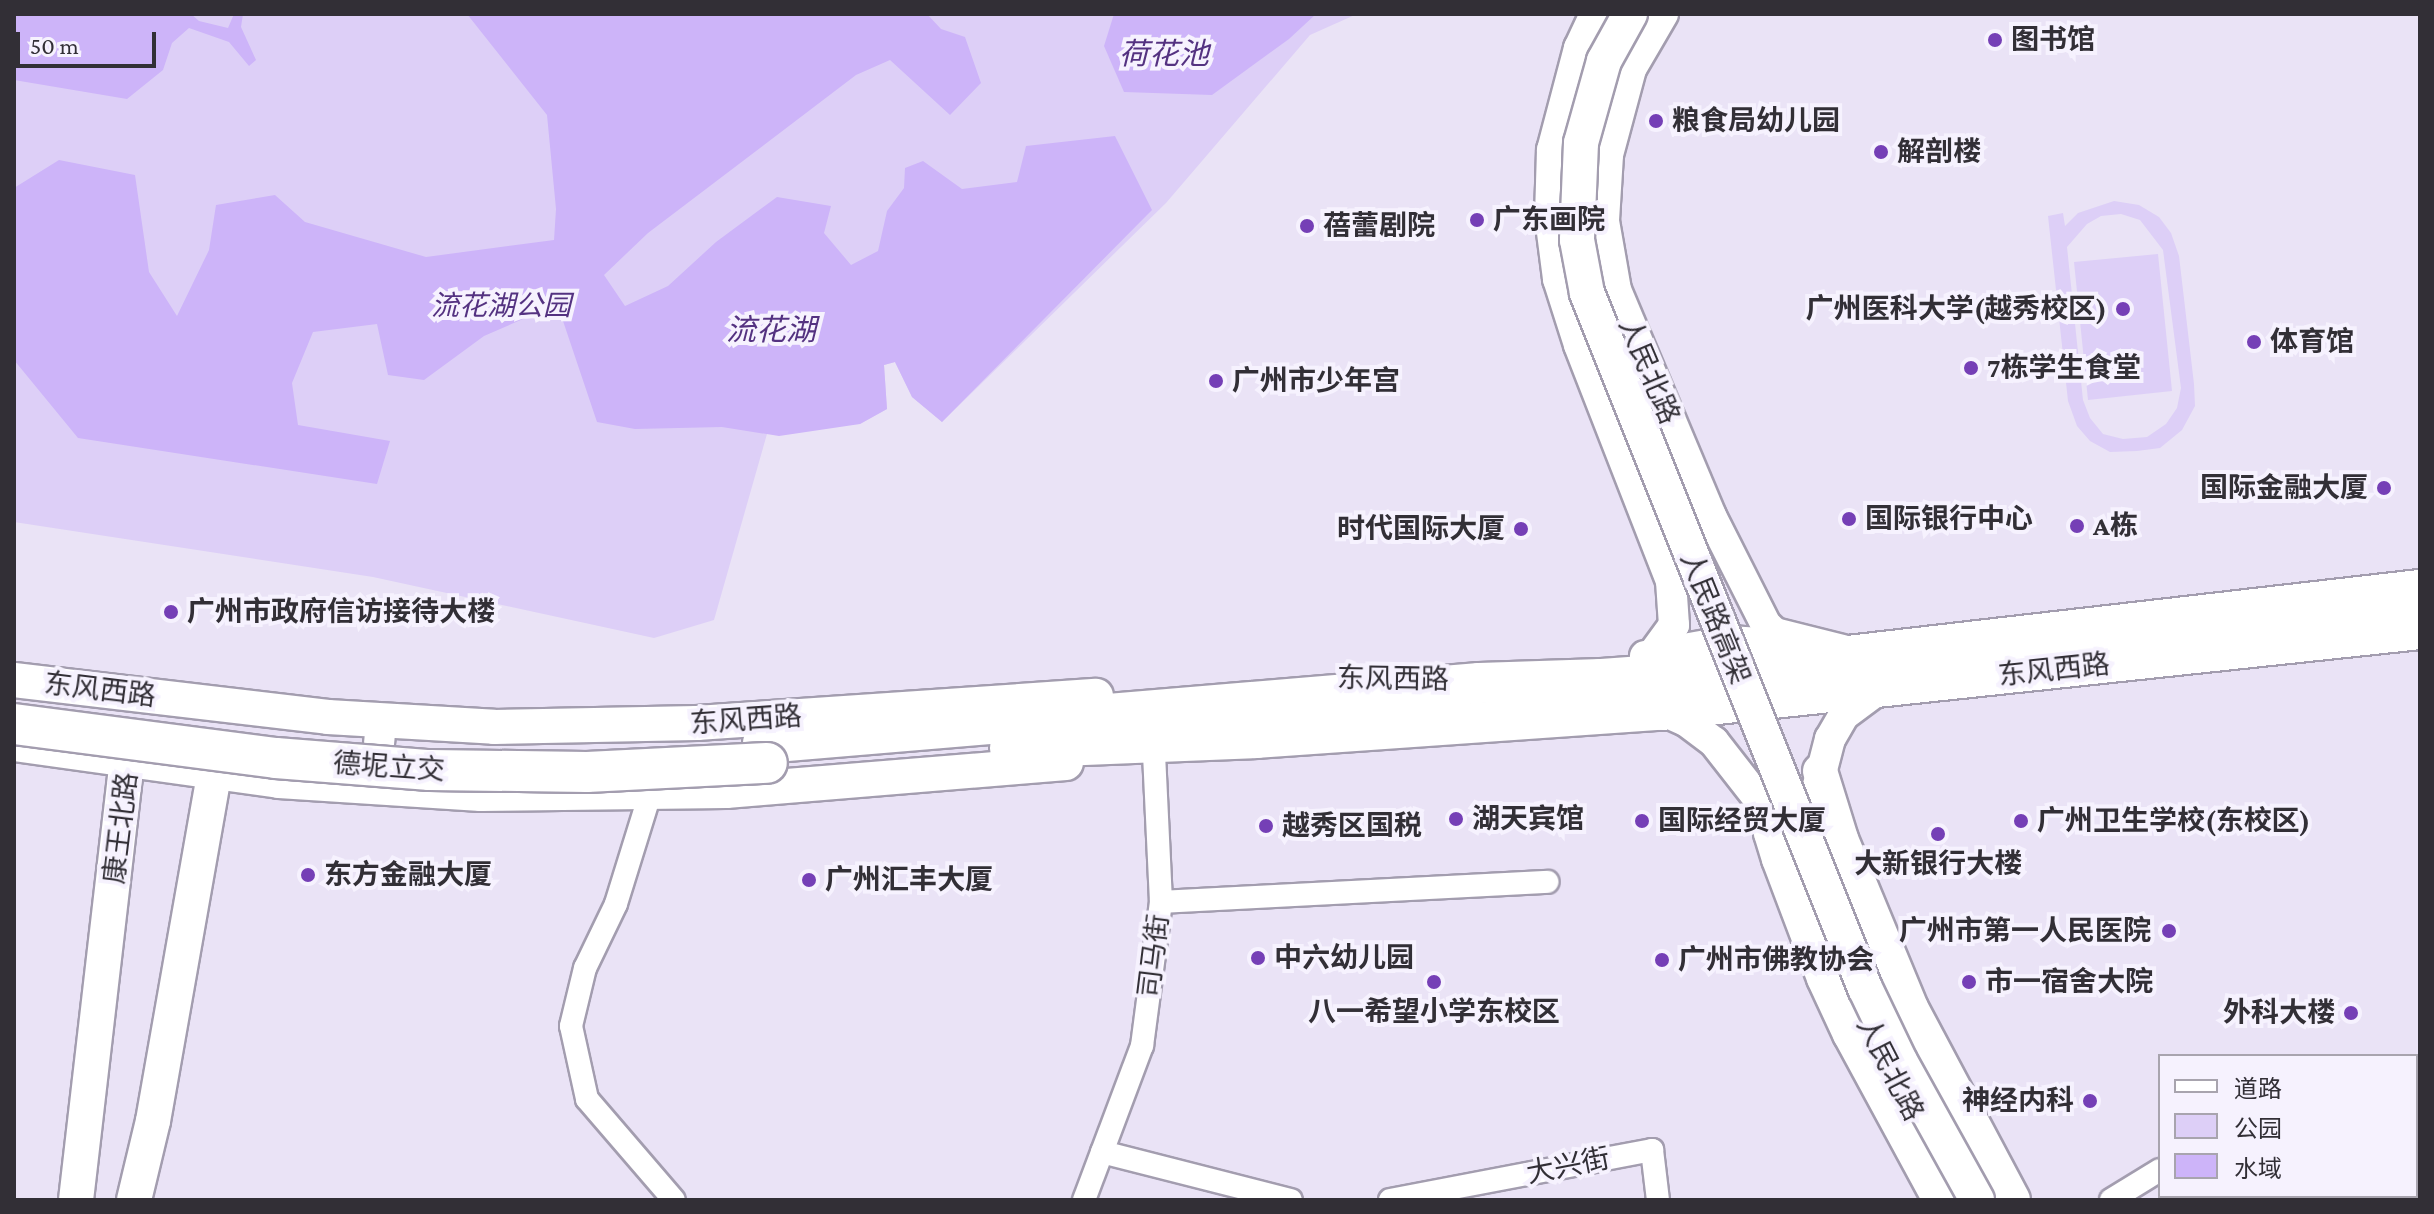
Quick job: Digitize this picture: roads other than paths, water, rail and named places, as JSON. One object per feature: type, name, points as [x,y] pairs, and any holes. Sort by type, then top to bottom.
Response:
[{"type":"highway","name":"东风西路","points":[[765,753],[1479,683],[1657,676],[2414,587]]},
{"type":"highway","name":"东风西路","points":[[765,753],[942,751],[1257,738],[1661,710],[2420,629]]},
{"type":"highway","name":"德坭立交","points":[[14,702],[297,739],[420,748],[765,753]]},
{"type":"highway","name":"德坭立交","points":[[14,724],[276,758],[430,770],[587,772],[765,753]]},
{"type":"main road","points":[[1595,14],[1579,48],[1552,150],[1549,178],[1553,254],[1579,345],[1671,581],[1674,625],[1652,655]]},
{"type":"main road","name":"人民路高架","points":[[1630,14],[1604,61],[1581,143],[1577,240],[1587,293],[1865,988],[1900,1061],[1977,1200]]},
{"type":"main road","name":"人民北路","points":[[1663,14],[1637,57],[1621,96],[1608,155],[1604,197],[1606,245],[1624,314],[1711,516],[1766,625],[1789,637],[1857,653]]},
{"type":"main road","points":[[1649,522],[1661,541],[1680,547],[1700,540],[1711,516]]},
{"type":"main road","points":[[1479,683],[1711,643],[1749,641],[1857,653]]},
{"type":"main road","name":"东风西路","points":[[14,680],[381,722],[494,727],[636,726],[1377,675],[1435,676],[1479,683]]},
{"type":"main road","points":[[1879,689],[1844,715],[1830,739],[1818,785],[1911,1008],[2013,1200]]},
{"type":"main road","points":[[134,1200],[153,1121],[214,774],[179,700]]},
{"type":"main road","name":"康王北路","points":[[76,1200],[127,761],[179,700]]},
{"type":"main road","name":"人民北路","points":[[1661,710],[1686,721],[1714,742],[1773,814],[1800,863],[1866,1024],[1959,1200]]},
{"type":"main road","points":[[375,789],[381,722]]},
{"type":"main road","name":"东风西路","points":[[14,744],[214,774],[375,789],[481,794],[650,794],[853,783],[1154,753],[1257,738]]},
{"type":"main road","points":[[1818,785],[1773,814],[1771,833],[1824,978],[1850,1034],[1940,1200]]},
{"type":"main road","name":"人民北路","points":[[1818,785],[1833,870],[1888,1006],[1990,1200]]},
{"type":"street","name":"司马街","points":[[1084,1200],[1142,1046],[1161,902],[1154,753]]},
{"type":"street","points":[[650,794],[616,904],[585,968],[571,1026],[587,1099],[674,1200]]},
{"type":"street","points":[[1161,902],[1547,882]]},
{"type":"street","name":"大兴街","points":[[1390,1200],[1652,1150],[1658,1200]]},
{"type":"street","points":[[1102,1152],[1291,1200]]},
{"type":"street","points":[[2111,1200],[2158,1171]]},
{"type":"water","points":[[14,14],[191,14],[199,21],[228,28],[234,14],[243,14],[241,27],[256,60],[249,66],[229,42],[189,28],[172,43],[163,70],[127,99],[14,80]]},
{"type":"water","name":"流花湖","points":[[467,14],[927,14],[941,29],[965,37],[981,83],[950,115],[890,60],[856,75],[648,233],[604,275],[625,306],[668,286],[716,242],[777,197],[831,206],[824,233],[851,265],[878,251],[887,211],[904,188],[905,168],[923,161],[962,189],[1017,182],[1026,146],[1115,136],[1152,210],[942,422],[912,397],[895,362],[884,365],[887,409],[860,424],[779,436],[722,427],[635,429],[597,422],[562,318],[532,315],[484,336],[424,380],[388,375],[377,324],[313,332],[292,383],[298,425],[390,441],[377,484],[78,438],[14,360],[14,188],[59,160],[135,175],[149,272],[177,316],[209,250],[216,205],[275,195],[305,222],[426,257],[554,240],[556,209],[547,115]]},
{"type":"water","name":"荷花池","points":[[1114,14],[1316,14],[1289,39],[1212,95],[1124,92],[1104,46]]},
{"type":"place","name":"图书馆","points":[[1995,40]]},
{"type":"place","name":"粮食局幼儿园","points":[[1656,121]]},
{"type":"place","name":"解剖楼","points":[[1881,152]]},
{"type":"place","name":"广东画院","points":[[1477,220]]},
{"type":"place","name":"蓓蕾剧院","points":[[1307,226]]},
{"type":"place","name":"广州医科大学(越秀校区)","points":[[2123,309]]},
{"type":"place","name":"体育馆","points":[[2254,342]]},
{"type":"place","name":"7栋学生食堂","points":[[1971,368]]},
{"type":"place","name":"广州市少年宫","points":[[1216,381]]},
{"type":"place","name":"国际金融大厦","points":[[2384,488]]},
{"type":"place","name":"国际银行中心","points":[[1849,519]]},
{"type":"place","name":"A栋","points":[[2077,526]]},
{"type":"place","name":"时代国际大厦","points":[[1521,529]]},
{"type":"place","name":"广州市政府信访接待大楼","points":[[171,612]]},
{"type":"place","name":"湖天宾馆","points":[[1456,819]]},
{"type":"place","name":"国际经贸大厦","points":[[1642,821]]},
{"type":"place","name":"广州卫生学校(东校区)","points":[[2021,821]]},
{"type":"place","name":"越秀区国税","points":[[1266,826]]},
{"type":"place","name":"大新银行大楼","points":[[1938,834]]},
{"type":"place","name":"东方金融大厦","points":[[308,875]]},
{"type":"place","name":"广州汇丰大厦","points":[[809,880]]},
{"type":"place","name":"广州市第一人民医院","points":[[2169,931]]},
{"type":"place","name":"中六幼儿园","points":[[1258,958]]},
{"type":"place","name":"广州市佛教协会","points":[[1662,960]]},
{"type":"place","name":"八一希望小学东校区","points":[[1434,982]]},
{"type":"place","name":"市一宿舍大院","points":[[1969,982]]},
{"type":"place","name":"外科大楼","points":[[2351,1013]]},
{"type":"place","name":"神经内科","points":[[2090,1101]]},
{"type":"park label","name":"流花湖公园","points":[[501,306]]}]
